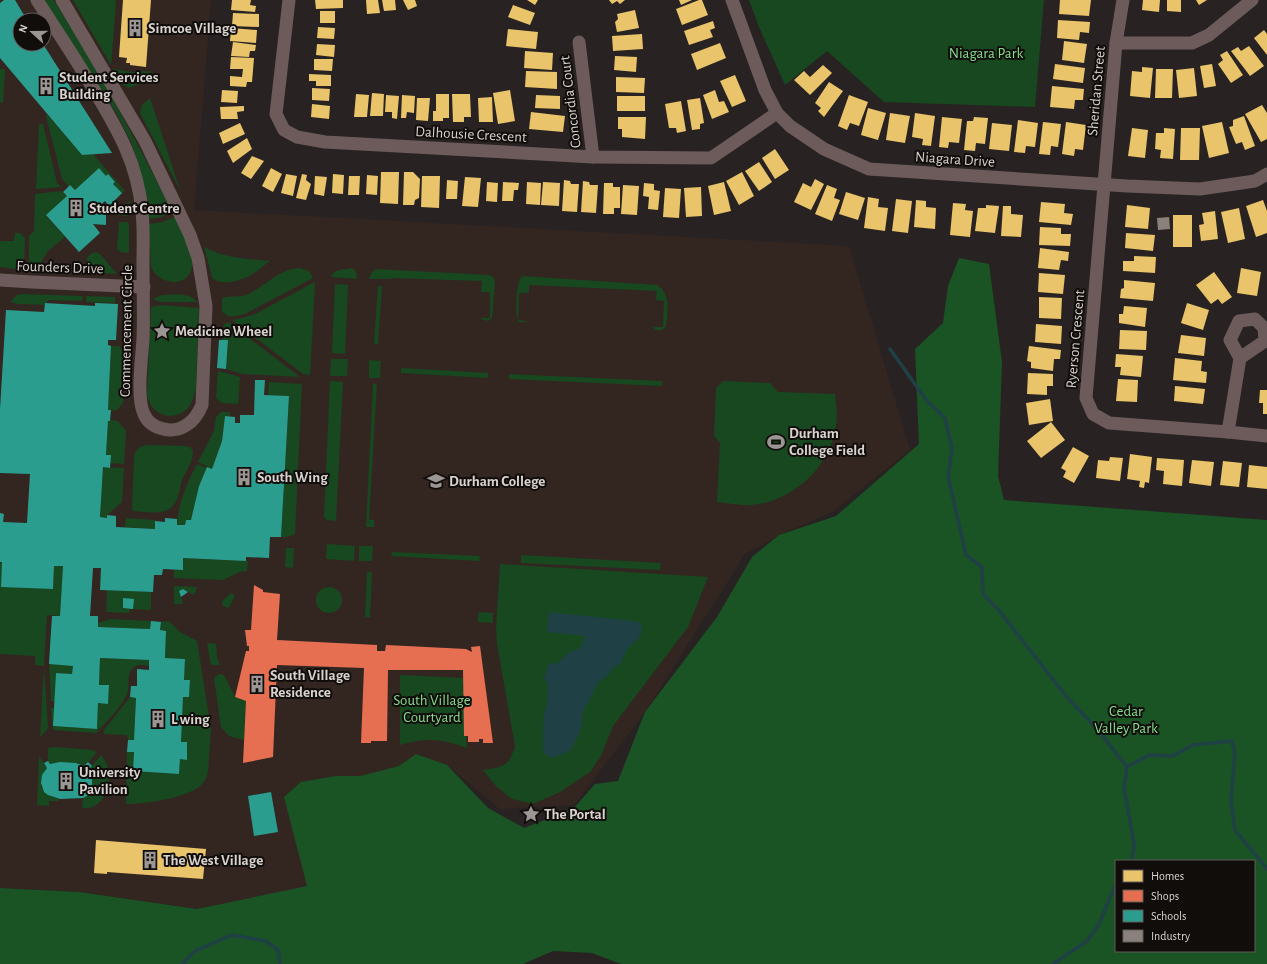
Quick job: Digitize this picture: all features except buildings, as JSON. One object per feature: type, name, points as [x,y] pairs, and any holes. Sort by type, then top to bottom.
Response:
[{"type":"street","name":"Commencement Circle","points":[[38,0],[118,129],[129,154],[141,201],[143,227],[144,287],[142,409],[144,416],[149,422],[157,427],[166,430],[185,427],[198,414],[202,405],[206,306],[198,258],[190,235],[145,141],[62,0]]},
{"type":"street","name":"Dalhousie Crescent","points":[[289,0],[276,114],[284,130],[297,138],[325,142],[593,157],[711,158],[777,113]]},
{"type":"street","name":"Niagara Drive","points":[[732,0],[765,90],[777,113],[790,126],[824,149],[869,169],[1105,185],[1200,189],[1255,181],[1267,174]]},
{"type":"street","name":"Sheridan Street","points":[[1105,185],[1116,43],[1123,0]]},
{"type":"street","points":[[1116,43],[1192,43],[1209,35],[1252,0]]},
{"type":"street","name":"Concordia Court","points":[[579,42],[593,157]]},
{"type":"street","name":"Ryerson Crescent","points":[[1105,185],[1086,398],[1093,414],[1109,423],[1267,436]]},
{"type":"street","name":"Founders Drive","points":[[0,280],[144,287]]},
{"type":"street","points":[[1228,432],[1240,358]]},
{"type":"shaded area","name":"Durham College","points":[[0,0],[211,0],[194,210],[849,246],[910,450],[832,512],[779,535],[745,554],[645,712],[574,805],[500,809],[447,765],[416,754],[399,766],[360,776],[336,776],[308,886],[197,909],[79,892],[0,888]]},
{"type":"green space","points":[[44,0],[54,0],[86,52],[130,131],[172,211],[162,217],[148,219],[145,194],[139,166],[131,142],[118,116]]},
{"type":"green space","points":[[73,0],[115,0],[111,65]]},
{"type":"green space","name":"Niagara Park","points":[[749,0],[1044,0],[1035,107],[884,102],[827,51],[785,85],[759,27]]},
{"type":"green space","points":[[0,69],[5,69],[3,103],[0,102]]},
{"type":"green space","points":[[113,69],[133,72],[151,71],[150,78],[129,88],[122,84]]},
{"type":"green space","points":[[150,98],[180,190],[140,113],[142,105]]},
{"type":"green space","points":[[47,114],[82,155],[93,154],[125,191],[122,193],[113,184],[115,182],[108,174],[106,176],[99,168],[75,190],[70,185],[69,187],[62,179],[46,116]]},
{"type":"green space","points":[[39,124],[43,124],[57,183],[62,187],[36,189]]},
{"type":"green space","points":[[61,191],[67,196],[46,216],[65,237],[48,251],[37,269],[29,267],[29,236],[34,231],[35,194]]},
{"type":"green space","points":[[130,201],[129,215],[118,215],[117,211]]},
{"type":"green space","points":[[175,217],[189,248],[192,266],[190,273],[185,278],[180,281],[173,282],[160,278],[151,267],[149,224],[162,222]]},
{"type":"green space","points":[[119,222],[127,222],[129,224],[129,253],[120,252],[117,248]]},
{"type":"green space","points":[[15,233],[20,233],[25,238],[24,270],[0,267],[0,241],[14,241]]},
{"type":"green space","points":[[204,247],[228,256],[270,261],[245,278],[230,282],[220,282],[212,277]]},
{"type":"green space","points":[[96,252],[100,254],[117,274],[88,272],[87,259],[92,253]]},
{"type":"green space","name":"Cedar Valley Park","points":[[959,258],[989,264],[1002,362],[998,476],[1004,500],[1267,520],[1267,964],[621,964],[592,953],[553,951],[523,964],[0,964],[0,888],[79,892],[197,909],[307,886],[284,797],[301,782],[336,776],[360,776],[399,766],[416,754],[447,765],[488,808],[524,828],[573,809],[595,784],[618,781],[645,712],[717,617],[752,557],[779,535],[836,516],[919,444],[915,349],[943,323],[948,286]]},
{"type":"green space","points":[[299,268],[309,271],[313,278],[245,314],[230,317],[222,312],[222,298],[246,295],[278,275],[291,269]]},
{"type":"green space","points":[[351,268],[356,271],[357,279],[331,277],[336,271]]},
{"type":"green space","points":[[376,269],[489,275],[493,277],[495,281],[492,318],[488,321],[481,319],[490,318],[490,292],[481,292],[482,281],[391,278],[369,279],[371,273]]},
{"type":"green space","points":[[522,276],[657,285],[665,293],[668,304],[666,326],[662,330],[655,330],[653,327],[663,327],[664,301],[656,300],[657,291],[529,285],[529,293],[519,293],[518,320],[516,299],[518,285]]},
{"type":"green space","points":[[315,283],[310,375],[303,374],[232,320],[255,314]]},
{"type":"green space","points":[[335,284],[348,285],[345,354],[332,353]]},
{"type":"green space","points":[[378,286],[382,286],[378,344],[374,344]]},
{"type":"green space","points":[[17,295],[83,296],[82,301],[48,300],[45,305],[19,304],[10,302]]},
{"type":"green space","points":[[162,295],[186,295],[197,302],[160,302],[153,299]]},
{"type":"green space","points":[[86,296],[115,297],[115,303],[86,302]]},
{"type":"green space","points":[[162,305],[199,308],[196,390],[188,408],[180,414],[174,416],[167,416],[156,411],[152,407],[147,395],[151,307]]},
{"type":"green space","points":[[518,320],[527,321],[519,322]]},
{"type":"green space","points":[[228,322],[300,377],[242,374],[226,369],[228,340],[222,340],[224,325]]},
{"type":"green space","points":[[111,346],[119,346],[126,356],[123,403],[117,410],[108,410]]},
{"type":"green space","points":[[331,359],[348,359],[347,376],[330,376]]},
{"type":"green space","points":[[369,360],[381,361],[380,378],[369,378]]},
{"type":"green space","points":[[401,368],[488,373],[488,378],[401,373]]},
{"type":"green space","points":[[218,371],[240,377],[238,404],[222,403],[216,398]]},
{"type":"green space","points":[[509,374],[662,381],[662,386],[509,379]]},
{"type":"green space","points":[[330,381],[343,382],[336,521],[327,520],[324,517]]},
{"type":"green space","name":"Durham College Field","points":[[723,381],[770,383],[778,392],[835,394],[837,417],[833,440],[818,468],[807,480],[781,497],[766,502],[751,505],[738,505],[717,502],[720,443],[714,436],[716,388]]},
{"type":"green space","points":[[269,382],[302,384],[295,534],[288,537],[281,537],[289,396],[268,395]]},
{"type":"green space","points":[[373,384],[377,384],[369,520],[374,520],[374,527],[366,527]]},
{"type":"green space","points":[[221,412],[230,412],[230,416],[225,416],[222,441],[212,469],[198,462],[214,431],[216,417]]},
{"type":"green space","points":[[108,421],[118,421],[126,431],[124,464],[110,463],[106,455]]},
{"type":"green space","points":[[146,445],[184,446],[190,447],[193,451],[192,459],[182,480],[176,501],[173,506],[163,511],[145,512],[134,511],[132,509],[134,456],[138,449]]},
{"type":"green space","points":[[197,464],[207,468],[199,486],[191,520],[186,520],[185,525],[177,525],[179,509],[184,493]]},
{"type":"green space","points":[[103,467],[124,468],[122,502],[107,515],[107,518],[100,517]]},
{"type":"green space","points":[[126,518],[155,520],[155,529],[125,527]]},
{"type":"green space","points":[[327,544],[355,546],[354,561],[326,559]]},
{"type":"green space","points":[[359,546],[373,546],[372,561],[359,561]]},
{"type":"green space","points":[[286,548],[294,548],[293,568],[285,567]]},
{"type":"green space","points":[[392,552],[480,556],[479,561],[391,556]]},
{"type":"green space","points":[[521,555],[661,563],[660,570],[521,563]]},
{"type":"green space","points":[[183,558],[248,561],[247,571],[239,572],[223,580],[174,578],[174,570],[183,570]]},
{"type":"green space","points":[[0,562],[53,589],[54,566],[63,566],[60,616],[47,615],[44,666],[35,665],[35,656],[0,654]]},
{"type":"green space","points":[[500,564],[708,577],[688,627],[613,726],[601,756],[590,772],[560,792],[533,804],[512,799],[496,786],[483,770],[504,765],[510,759],[515,747],[497,644],[496,628]]},
{"type":"green space","points":[[367,572],[372,572],[370,617],[365,617]]},
{"type":"green space","points":[[174,586],[197,587],[194,595],[183,589],[179,591],[183,604],[174,604]]},
{"type":"green space","points":[[329,587],[338,591],[342,600],[338,609],[329,613],[320,609],[316,600],[320,591]]},
{"type":"green space","points":[[107,590],[151,592],[151,610],[130,609],[129,613],[106,612]]},
{"type":"green space","points":[[231,593],[235,596],[227,608],[223,606],[222,601]]},
{"type":"green space","points":[[479,612],[493,613],[493,623],[478,622]]},
{"type":"green space","points":[[110,619],[151,621],[150,629],[98,627],[98,623]]},
{"type":"green space","points":[[169,621],[180,632],[197,641],[211,729],[208,772],[203,783],[188,793],[167,799],[126,804],[127,752],[134,752],[133,771],[179,774],[180,759],[187,759],[187,742],[181,742],[183,697],[189,697],[190,680],[184,680],[185,659],[165,658],[166,631],[160,630],[161,622]]},
{"type":"green space","points":[[51,626],[73,666],[72,674],[56,673],[55,701],[51,701],[49,662]]},
{"type":"green space","points":[[207,643],[216,644],[217,657],[220,665],[211,665]]},
{"type":"green space","points":[[100,658],[149,660],[149,666],[137,665],[131,670],[128,691],[124,699],[113,715],[96,733],[53,730],[51,708],[54,708],[54,726],[97,729],[98,703],[108,704],[109,685],[99,685]]},
{"type":"green space","points":[[44,666],[48,727],[40,737]]},
{"type":"green space","points":[[219,674],[224,675],[235,697],[246,701],[244,740],[229,736],[221,727],[214,678]]},
{"type":"green space","name":"South Village Courtyard","points":[[400,675],[463,678],[467,748],[434,740],[409,742],[400,745]]},
{"type":"green space","points":[[130,697],[136,698],[134,740],[128,740],[127,735],[104,734],[104,730]]},
{"type":"green space","points":[[56,747],[92,750],[97,752],[84,766],[76,763],[50,764],[48,761],[48,748]]},
{"type":"green space","points":[[101,755],[106,762],[108,770],[109,780],[107,789],[104,797],[98,803],[91,807],[82,808],[83,798],[89,793],[91,786],[88,770]]},
{"type":"green space","points":[[39,756],[47,768],[41,779],[42,788],[48,794],[59,799],[58,801],[49,801],[49,806],[37,805]]},
{"type":"water","points":[[549,612],[633,621],[640,623],[642,627],[640,635],[626,651],[621,663],[613,668],[608,675],[598,683],[582,714],[582,725],[576,740],[569,751],[553,758],[544,754],[544,712],[547,705],[548,685],[544,678],[549,664],[558,663],[568,653],[580,648],[586,636],[547,632]]},
{"type":"waterway","points":[[890,349],[927,401],[945,418],[952,449],[948,476],[966,555],[982,567],[983,594],[997,608],[1066,696],[1097,729],[1127,767]]},
{"type":"waterway","points":[[1127,767],[1149,755],[1173,756],[1193,745],[1232,741],[1235,753],[1231,801],[1235,830],[1267,869]]},
{"type":"waterway","points":[[1127,767],[1124,788],[1134,844],[1132,860]]},
{"type":"waterway","points":[[1053,964],[1087,941],[1099,924],[1115,886]]},
{"type":"waterway","points":[[182,964],[195,951],[232,935],[266,941],[278,950],[280,964]]},
{"type":"place","name":"Simcoe Village","points":[[135,28]]},
{"type":"place","name":"Student Services Building","points":[[46,86]]},
{"type":"place","name":"Student Centre","points":[[76,208]]},
{"type":"place","name":"Medicine Wheel","points":[[162,331]]},
{"type":"place","name":"Durham College Field","points":[[776,442]]},
{"type":"place","name":"South Wing","points":[[244,477]]},
{"type":"place","name":"Durham College","points":[[436,481]]},
{"type":"place","name":"South Village Residence","points":[[257,684]]},
{"type":"place","name":"L wing","points":[[158,719]]},
{"type":"place","name":"University Pavilion","points":[[66,781]]},
{"type":"place","name":"The Portal","points":[[531,814]]},
{"type":"place","name":"The West Village","points":[[150,860]]}]
